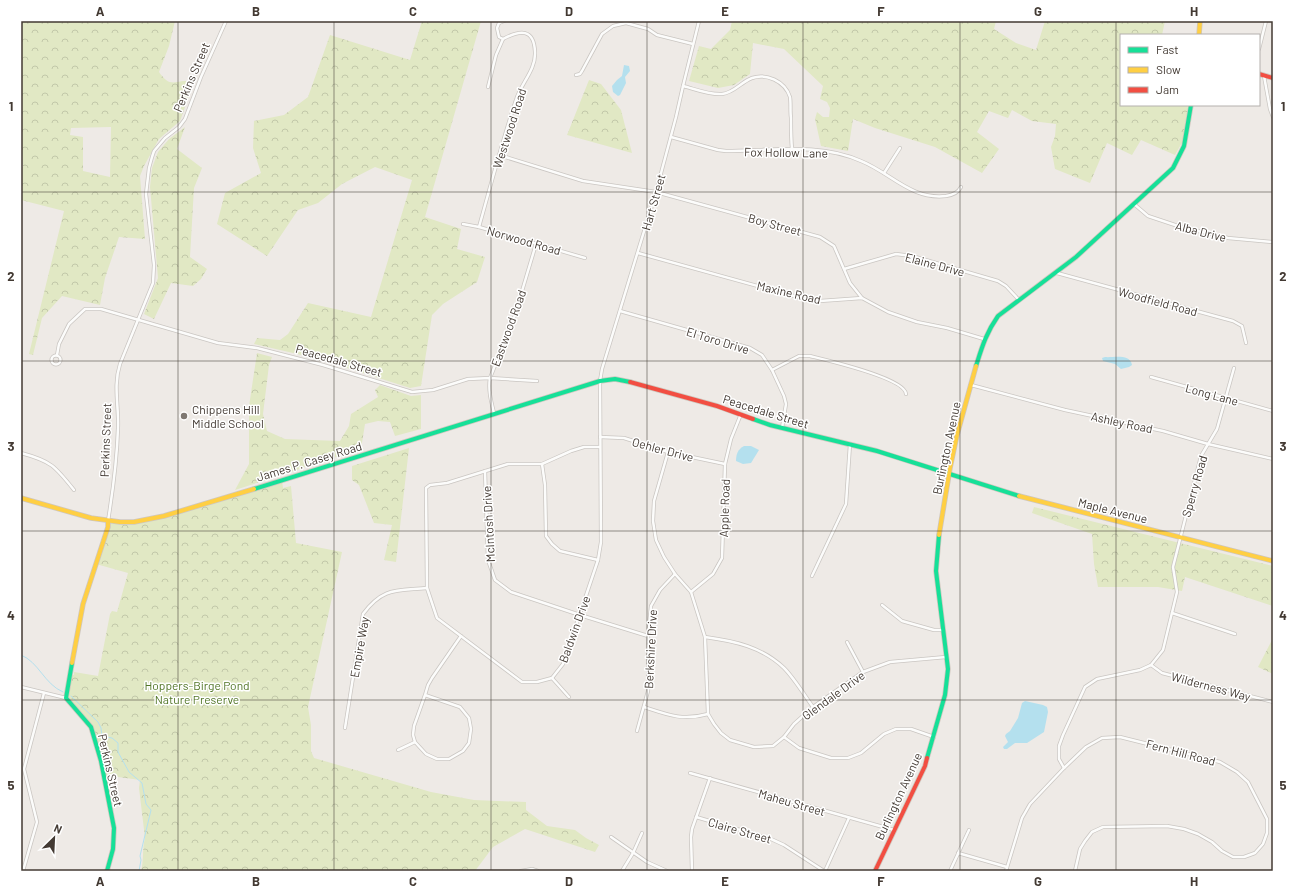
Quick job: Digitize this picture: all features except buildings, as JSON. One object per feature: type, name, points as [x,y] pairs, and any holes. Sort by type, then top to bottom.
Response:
[{"type":"main road","points":[[1199,34],[1200,21]]},
{"type":"main road","points":[[1261,75],[1273,78]]},
{"type":"main road","name":"Burlington Avenue","points":[[875,871],[925,766],[946,691],[948,673],[936,572],[936,559],[949,474],[957,435],[984,339],[998,316],[1057,273],[1076,257],[1166,174],[1178,160],[1186,140],[1191,106]]},
{"type":"main road","name":"Peacedale Street","points":[[600,381],[615,379],[639,384],[717,406],[781,428],[850,444],[949,474]]},
{"type":"main road","name":"James P. Casey Road","points":[[21,498],[108,521],[139,521],[164,516],[600,381]]},
{"type":"main road","name":"Maple Avenue","points":[[949,474],[1010,494],[1273,561]]},
{"type":"main road","name":"Perkins Street","points":[[107,871],[113,849],[114,828],[101,761],[91,727],[66,698],[84,604],[108,527],[108,521]]},
{"type":"street","name":"Perkins Street","points":[[108,521],[116,468],[118,427],[116,377],[153,283],[154,264],[146,194],[149,168],[154,151],[165,138],[179,127],[185,119],[201,77],[226,21]]},
{"type":"street","points":[[488,87],[496,55],[504,39],[499,37],[497,28],[499,23],[504,21]]},
{"type":"street","name":"Hart Street","points":[[600,381],[602,369],[656,192],[700,21]]},
{"type":"street","points":[[1260,45],[1266,21]]},
{"type":"street","points":[[576,75],[580,74],[582,71],[602,34],[613,26],[626,23],[648,29],[657,35],[693,44]]},
{"type":"street","name":"Westwood Road","points":[[478,227],[516,98],[532,69],[535,56],[534,43],[525,32],[515,33],[504,39]]},
{"type":"street","points":[[1261,75],[1273,117]]},
{"type":"street","points":[[683,86],[710,93],[722,94],[735,90],[748,80],[754,78],[772,78],[783,85],[790,97],[792,149]]},
{"type":"street","name":"Fox Hollow Lane","points":[[671,137],[726,151],[792,149],[820,150],[840,154],[862,161],[907,188],[927,196],[949,195],[958,192],[961,187]]},
{"type":"street","points":[[884,173],[900,148]]},
{"type":"street","name":"Boy Street","points":[[499,155],[583,181],[656,192],[820,237],[834,246],[850,283],[862,298]]},
{"type":"street","name":"Alba Drive","points":[[1133,204],[1148,216],[1181,226],[1228,238],[1273,242]]},
{"type":"street","name":"Norwood Road","points":[[463,224],[585,258]]},
{"type":"street","name":"Eastwood Road","points":[[494,413],[490,398],[490,378],[514,318],[536,244]]},
{"type":"street","name":"Maxine Road","points":[[638,253],[805,299],[820,301],[862,298]]},
{"type":"street","name":"Elaine Drive","points":[[844,269],[896,254],[912,256],[998,281],[1006,286],[1019,300]]},
{"type":"street","name":"Woodfield Road","points":[[1057,273],[1233,321],[1242,326],[1246,343]]},
{"type":"street","points":[[862,298],[888,312],[917,322],[947,328],[984,339]]},
{"type":"street","name":"Peacedale Street","points":[[57,355],[59,344],[69,324],[85,309],[101,309],[218,343],[257,348],[323,365],[412,392],[434,390],[468,379],[490,378],[537,381]]},
{"type":"street","name":"El Toro Drive","points":[[620,311],[750,348],[762,355],[772,370],[784,396],[786,404],[781,428]]},
{"type":"street","points":[[772,370],[799,356],[810,356],[877,374],[903,388],[906,394]]},
{"type":"street","name":"Sperry Road","points":[[1151,665],[1163,650],[1172,613],[1177,592],[1173,567],[1201,456],[1217,429],[1234,368]]},
{"type":"street","name":"Long Lane","points":[[1151,378],[1273,411]]},
{"type":"street","name":"Baldwin Drive","points":[[552,678],[562,664],[580,615],[598,560],[601,542],[600,381]]},
{"type":"street","name":"Ashley Road","points":[[971,385],[1065,410],[1163,430],[1208,444],[1273,459]]},
{"type":"street","name":"Apple Road","points":[[691,592],[713,574],[722,558],[726,464],[731,439],[741,414]]},
{"type":"street","name":"Oehler Drive","points":[[600,437],[624,438],[668,452],[726,464]]},
{"type":"street","points":[[812,576],[846,504],[850,444]]},
{"type":"street","points":[[569,698],[552,678],[537,682],[522,682],[437,618],[427,588],[426,492],[428,486],[432,484],[447,483],[508,464],[542,464],[584,447],[600,447]]},
{"type":"street","points":[[644,707],[668,715],[694,718],[708,714],[705,637],[691,592],[675,574],[664,557],[656,540],[653,521],[654,501],[668,452]]},
{"type":"street","points":[[21,453],[42,459],[52,464],[74,490]]},
{"type":"street","points":[[542,464],[545,485],[546,536],[560,551],[598,560]]},
{"type":"street","name":"McIntosh Drive","points":[[485,471],[488,560],[495,580],[511,592],[648,636]]},
{"type":"street","name":"Berkshire Drive","points":[[637,731],[648,691],[650,674],[648,636],[651,606],[660,590],[675,574]]},
{"type":"street","name":"Empire Way","points":[[345,728],[363,614],[372,602],[383,594],[394,591],[427,588]]},
{"type":"street","points":[[882,605],[902,621],[934,630],[943,630]]},
{"type":"street","points":[[1172,613],[1235,634]]},
{"type":"street","points":[[424,695],[460,707],[469,718],[471,729],[468,743],[462,751],[448,759],[437,759],[426,754],[415,742],[413,735],[414,726],[424,695],[432,678],[461,636]]},
{"type":"street","points":[[705,637],[732,641],[764,652],[784,668],[813,707]]},
{"type":"street","points":[[847,642],[863,672]]},
{"type":"street","name":"Glendale Drive","points":[[708,714],[721,733],[730,740],[754,747],[773,746],[784,737],[794,724],[813,707],[863,672],[890,662],[946,657]]},
{"type":"street","points":[[1064,768],[1059,759],[1059,746],[1085,687],[1097,678],[1140,670],[1151,665]]},
{"type":"street","name":"Wilderness Way","points":[[1151,665],[1162,673],[1273,702]]},
{"type":"street","points":[[21,687],[66,698]]},
{"type":"street","points":[[23,871],[37,822],[24,769],[44,693]]},
{"type":"street","points":[[784,737],[799,748],[831,758],[848,758],[861,753],[884,734],[896,729],[911,729],[934,737]]},
{"type":"street","name":"Fern Hill Road","points":[[1006,871],[1022,818],[1030,804],[1086,747],[1102,738],[1120,737],[1220,762],[1237,772],[1248,782],[1267,819],[1267,833],[1263,844],[1255,853],[1233,857],[1198,834],[1184,829],[1168,826],[1103,827],[1092,832],[1085,841],[1080,849],[1075,871]]},
{"type":"street","points":[[398,750],[415,742]]},
{"type":"street","name":"Maheu Street","points":[[690,773],[894,830]]},
{"type":"street","points":[[692,871],[690,837],[710,778]]},
{"type":"street","name":"Claire Street","points":[[696,817],[771,838],[824,871]]},
{"type":"street","points":[[824,871],[849,818]]},
{"type":"street","points":[[950,871],[969,830]]},
{"type":"street","points":[[622,871],[642,833]]},
{"type":"street","points":[[612,837],[654,866],[667,871]]},
{"type":"street","points":[[958,853],[1007,867]]},
{"type":"street","points":[[521,871],[532,869],[538,871]]},
{"type":"green space","points":[[21,21],[175,21],[169,46],[159,72],[169,82],[189,81],[195,79],[180,121],[159,139],[140,176],[145,239],[119,237],[105,278],[100,305],[62,296],[42,318],[33,355],[29,354],[64,211],[21,200],[21,169],[23,167],[21,139]],"holes":[[[111,127],[110,177],[83,171],[83,137],[70,135],[71,128]]]},
{"type":"green space","points":[[422,21],[481,21],[425,217],[461,229],[457,249],[485,257],[477,282],[443,304],[432,315],[421,386],[410,388],[319,359],[254,344],[257,338],[280,340],[288,334],[308,303],[371,317],[412,180],[375,167],[342,184],[318,203],[298,210],[267,256],[217,224],[225,193],[261,173],[253,148],[254,121],[284,115],[308,97],[330,35],[410,60]]},
{"type":"green space","points":[[732,21],[996,21],[994,29],[1016,43],[1036,50],[1045,21],[1165,21],[1162,34],[1120,34],[1120,106],[1188,106],[1184,139],[1175,155],[1141,140],[1132,155],[1107,143],[1090,183],[1055,169],[1051,147],[1055,136],[1056,124],[1032,121],[1012,110],[1008,118],[989,111],[977,132],[999,149],[982,173],[935,147],[875,128],[853,119],[848,151],[821,146],[815,119],[817,112],[823,117],[829,117],[830,108],[827,102],[820,99],[823,86],[784,49],[753,43],[750,74],[734,85],[718,88],[689,81],[699,46],[711,49],[730,30]]},
{"type":"green space","points":[[589,80],[601,84],[621,110],[632,153],[567,135]]},
{"type":"green space","points":[[185,127],[177,149],[202,168],[194,188],[190,257],[207,269],[201,279],[193,286],[171,283],[154,319],[144,314],[158,278],[150,187],[152,168],[158,152],[169,139]]},
{"type":"green space","points":[[257,353],[272,357],[269,365],[263,414],[267,431],[285,439],[340,441],[349,426],[351,414],[378,397],[375,390],[380,385],[411,396],[421,395],[421,429],[395,436],[390,422],[378,421],[365,424],[361,449],[235,490],[249,464],[249,406]]},
{"type":"green space","points":[[409,448],[396,562],[384,560],[392,525],[374,523],[359,485],[352,480],[352,466]]},
{"type":"green space","name":"Hoppers-Birge Pond Nature Preserve","points":[[282,480],[283,488],[291,486],[296,543],[342,552],[308,707],[311,725],[311,751],[314,758],[431,792],[474,800],[526,802],[526,810],[547,826],[575,830],[599,845],[595,852],[525,829],[493,847],[475,871],[141,871],[145,838],[139,788],[140,780],[104,775],[91,727],[66,698],[71,674],[74,675],[74,672],[98,676],[110,614],[112,611],[117,612],[128,573],[96,564],[108,521],[127,522],[164,516]]},
{"type":"green space","points":[[1034,507],[1273,566],[1273,606],[1185,577],[1182,591],[1158,587],[1098,587],[1094,564],[1092,534],[1032,513]]},
{"type":"green space","points":[[1273,638],[1273,674],[1258,667]]},
{"type":"water","points":[[624,65],[629,66],[630,71],[625,77],[626,83],[618,96],[613,92],[612,86],[622,76]]},
{"type":"water","points":[[1125,357],[1131,361],[1132,365],[1121,369],[1115,364],[1103,361],[1102,358]]},
{"type":"water","points":[[744,446],[751,446],[759,450],[751,463],[743,464],[736,461],[738,452]]},
{"type":"water","points":[[1025,701],[1047,707],[1048,712],[1044,732],[1027,743],[1015,743],[1007,749],[1004,749],[1003,747],[1008,742],[1005,736],[1018,718],[1022,703]]},
{"type":"waterway","points":[[21,655],[27,658],[51,684],[63,692]]},
{"type":"waterway","points":[[71,696],[98,722],[101,728],[102,736],[112,738],[118,743],[118,752],[129,772],[142,783],[146,804],[151,810],[140,856],[141,860],[139,871]]},
{"type":"traffic: fast","points":[[976,366],[987,334],[998,316],[1076,257],[1173,168],[1184,146],[1191,106]]},
{"type":"traffic: fast","points":[[254,489],[600,381],[615,379],[630,382]]},
{"type":"traffic: fast","points":[[753,419],[770,425],[877,451],[1019,496]]},
{"type":"traffic: fast","points":[[927,758],[945,695],[948,669],[936,571],[939,535]]},
{"type":"traffic: fast","points":[[72,663],[66,698],[91,727],[101,761],[114,828],[113,849],[107,871]]},
{"type":"traffic: slow","points":[[1199,34],[1200,21]]},
{"type":"traffic: slow","points":[[939,535],[957,435],[976,366]]},
{"type":"traffic: slow","points":[[21,498],[91,518],[120,522],[134,522],[164,516],[254,489]]},
{"type":"traffic: slow","points":[[1019,496],[1273,561]]},
{"type":"traffic: slow","points":[[72,663],[83,604],[108,527],[108,521]]},
{"type":"traffic: jam","points":[[1260,74],[1273,78]]},
{"type":"traffic: jam","points":[[630,382],[717,406],[753,419]]},
{"type":"traffic: jam","points":[[875,871],[925,766],[927,758]]},
{"type":"place","name":"Chippens Hill Middle School","points":[[184,416]]}]
